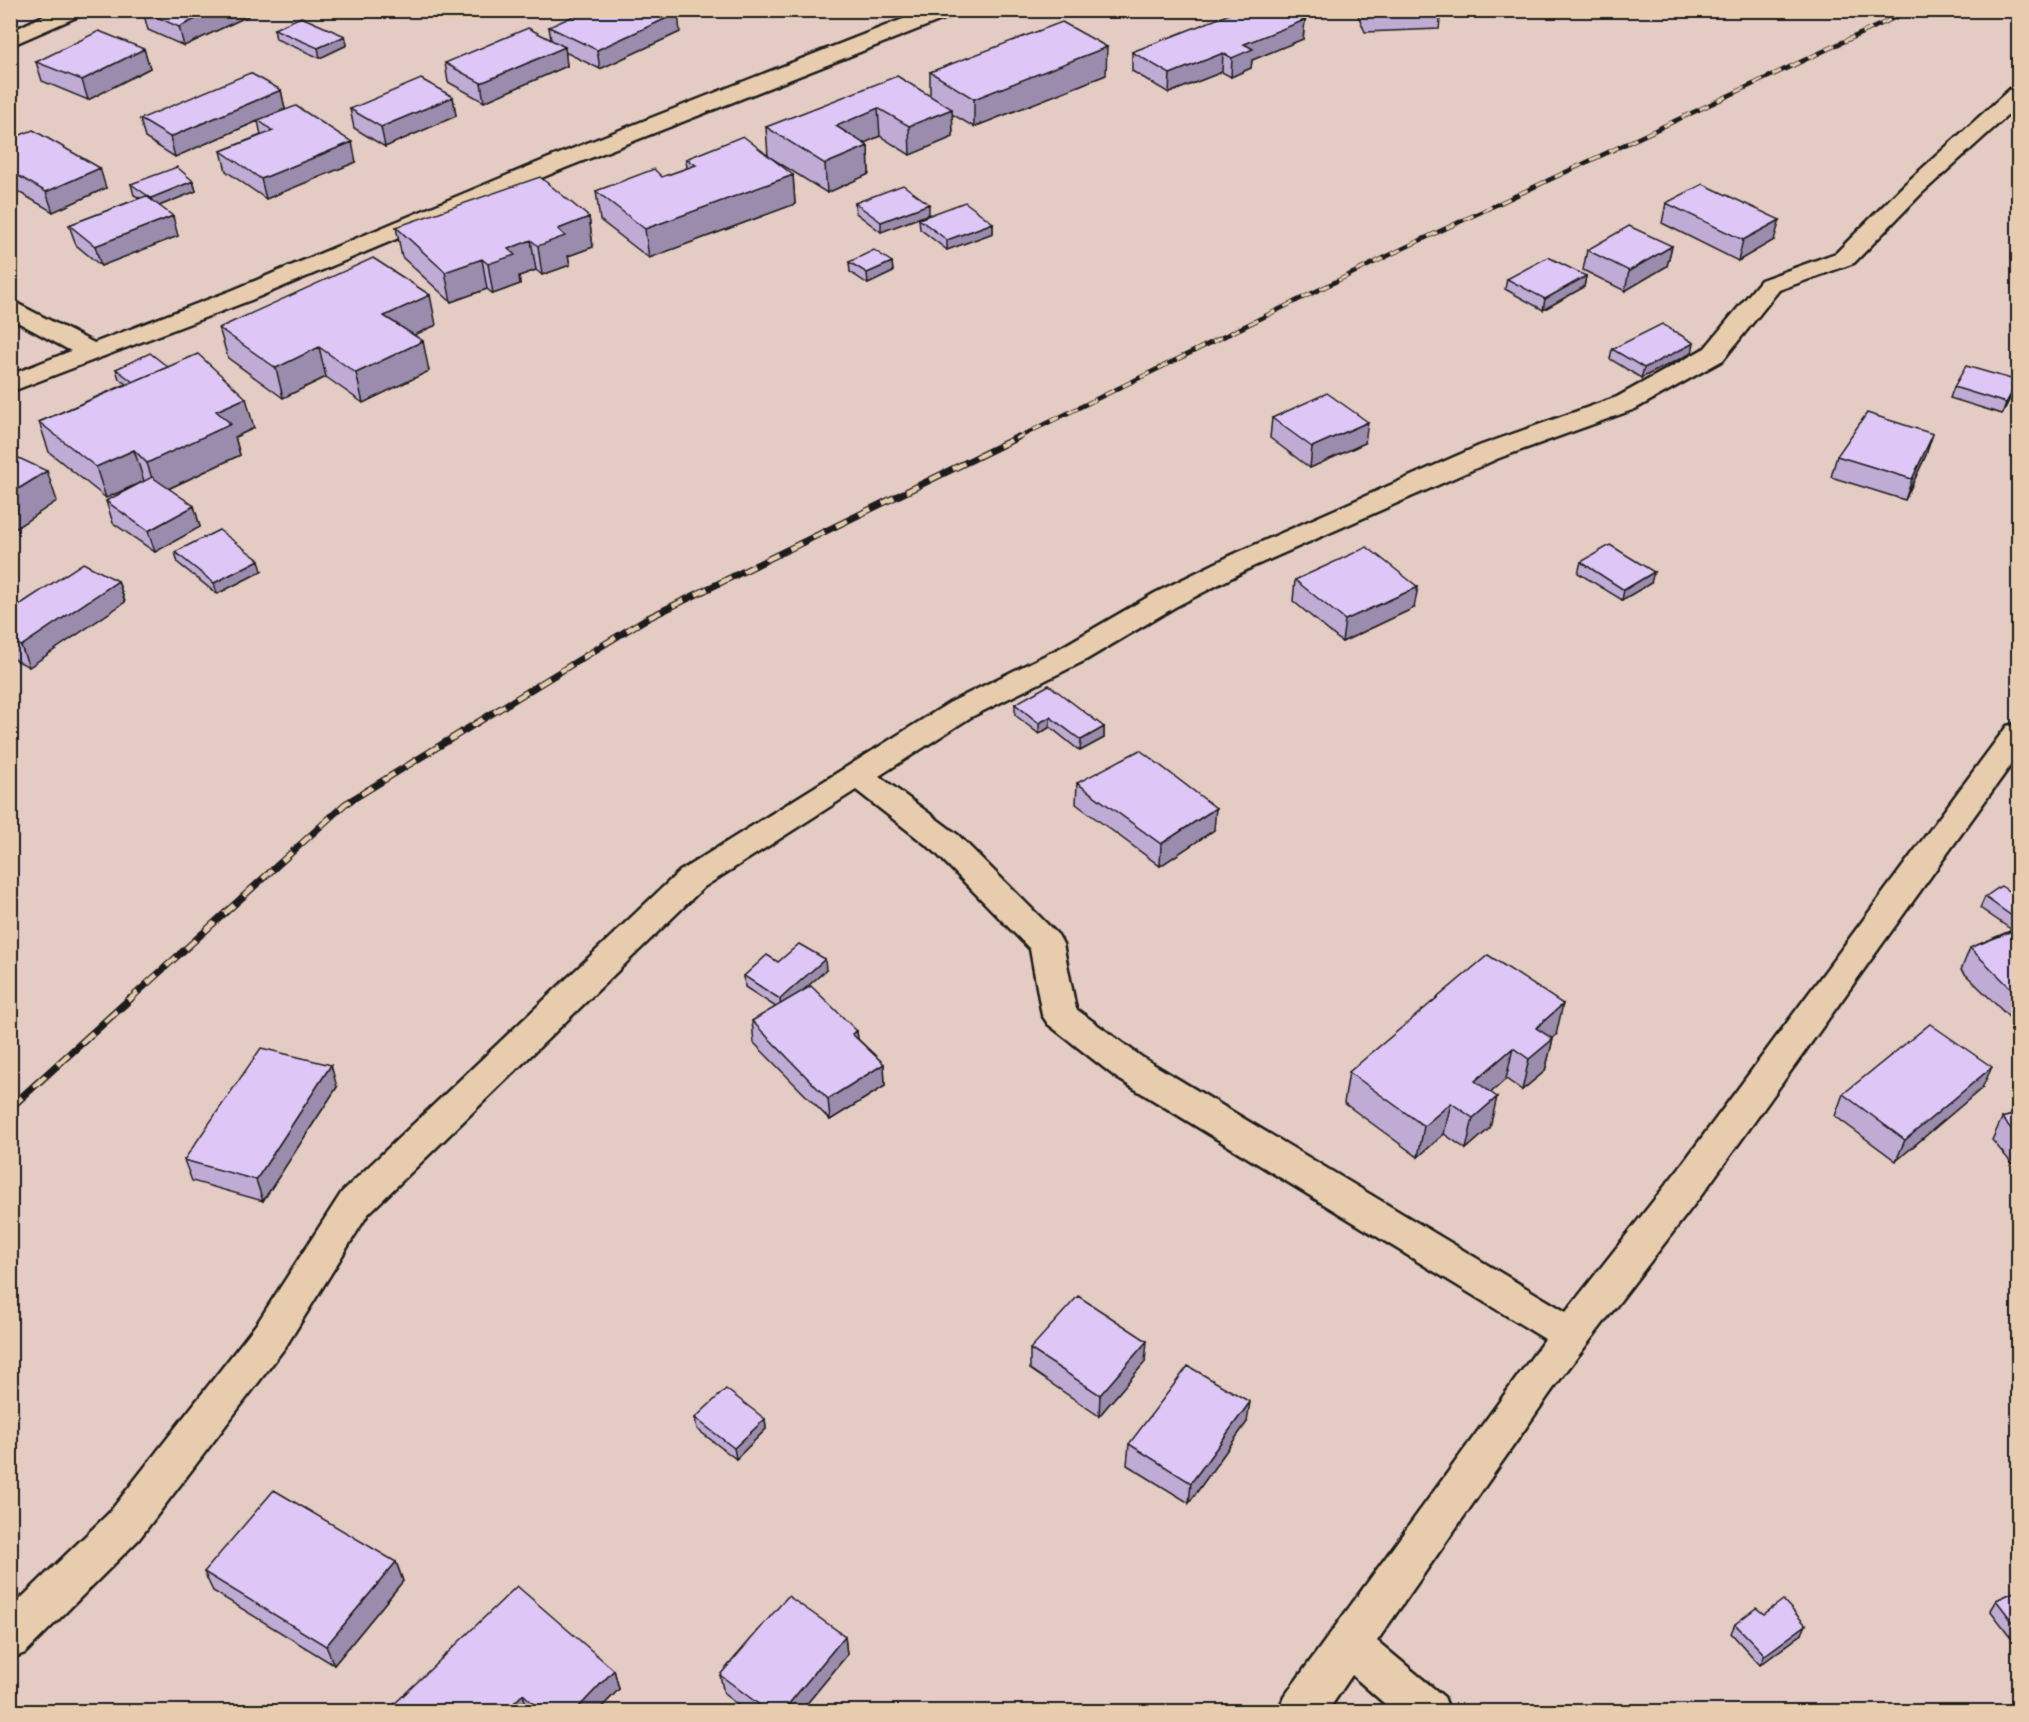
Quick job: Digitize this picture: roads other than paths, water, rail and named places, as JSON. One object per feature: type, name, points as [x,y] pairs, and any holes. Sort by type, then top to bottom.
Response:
[{"type":"street","points":[[10,40],[74,10]]},
{"type":"street","points":[[10,384],[90,351],[242,295],[568,159],[946,10]]},
{"type":"street","points":[[10,1639],[124,1526],[272,1334],[355,1203],[692,879],[960,710],[1073,654],[1165,600],[1242,561],[1489,452],[1626,403],[1714,354],[1770,285],[1845,258],[1913,189],[2019,94]]},
{"type":"street","points":[[10,307],[90,351]]},
{"type":"street","points":[[1300,1712],[1571,1335],[1693,1178],[2019,733]]},
{"type":"street","points":[[856,774],[946,843],[1046,944],[1060,1015],[1130,1068],[1571,1335]]},
{"type":"street","points":[[1349,1645],[1428,1712]]},
{"type":"railway","points":[[1015,439],[1404,248],[1911,10]]},
{"type":"railway","points":[[128,1001],[345,804],[644,620],[1018,437]]},
{"type":"railway","points":[[10,1108],[130,999]]}]
